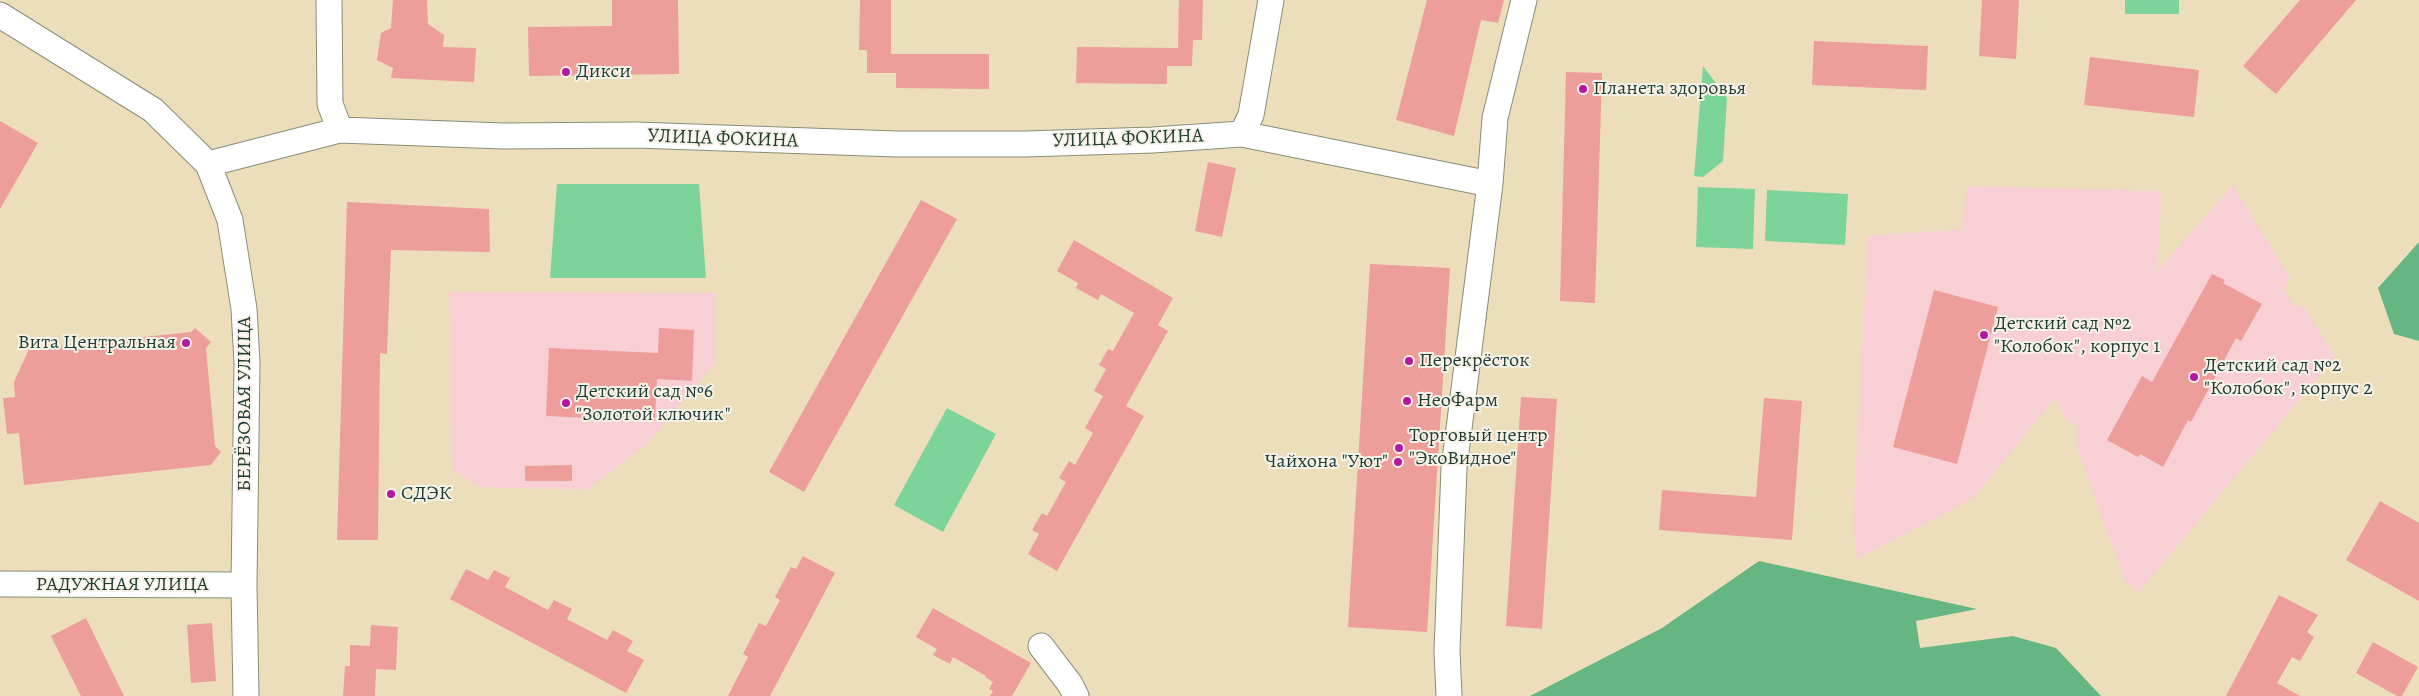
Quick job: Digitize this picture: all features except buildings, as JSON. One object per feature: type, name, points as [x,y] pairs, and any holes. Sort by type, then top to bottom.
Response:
[{"type":"street","points":[[329,0],[330,104],[340,130]]},
{"type":"street","points":[[1242,134],[1251,115],[1271,0]]},
{"type":"street","points":[[1449,696],[1447,651],[1454,468],[1490,184],[1495,118],[1524,0]]},
{"type":"street","name":"БЕРЁЗОВАЯ УЛИЦА","points":[[0,15],[152,110],[208,164],[230,220],[244,309],[247,363],[244,585],[246,696]]},
{"type":"street","name":"УЛИЦА ФОКИНА","points":[[208,164],[340,130],[503,136],[636,135],[896,144],[1153,140],[1242,134],[1490,184]]},
{"type":"street","name":"РАДУЖНАЯ УЛИЦА","points":[[0,584],[244,585]]},
{"type":"street","points":[[1041,646],[1070,684],[1076,696]]},
{"type":"shaded area","points":[[2233,185],[2290,278],[2284,289],[2295,307],[2304,306],[2335,357],[2139,592],[2125,582],[2076,445],[2077,427],[2066,419],[2055,398],[1974,498],[1857,559],[1853,523],[1868,236],[1962,229],[1967,186],[2162,191],[2157,271]]},
{"type":"shaded area","name":"Детский сад №6 \"Золотой ключик\"","points":[[450,292],[716,293],[716,362],[646,445],[587,490],[480,487],[451,469]]},
{"type":"green space","points":[[2125,0],[2179,0],[2179,14],[2125,14]]},
{"type":"green space","points":[[1703,66],[1727,98],[1723,161],[1703,177],[1694,176]]},
{"type":"green space","points":[[557,184],[699,184],[706,278],[550,278]]},
{"type":"green space","points":[[1698,187],[1755,189],[1753,249],[1696,247]]},
{"type":"green space","points":[[1767,190],[1848,194],[1845,245],[1765,241]]},
{"type":"green space","points":[[2419,242],[2419,341],[2394,334],[2378,288]]},
{"type":"green space","points":[[947,408],[996,434],[943,532],[894,505]]},
{"type":"green space","points":[[1759,561],[1977,609],[1916,621],[1920,648],[2013,636],[2056,648],[2101,696],[1530,696],[1662,628]]},
{"type":"place","name":"Дикси","points":[[566,72]]},
{"type":"place","name":"Планета здоровья","points":[[1583,89]]},
{"type":"place","name":"Детский сад №2 \"Колобок\", корпус 1","points":[[1984,335]]},
{"type":"place","name":"Вита Центральная","points":[[186,343]]},
{"type":"place","name":"Перекрёсток","points":[[1409,361]]},
{"type":"place","name":"Детский сад №2 \"Колобок\", корпус 2","points":[[2194,377]]},
{"type":"place","name":"НеоФарм","points":[[1407,401]]},
{"type":"place","name":"Детский сад №6 \"Золотой ключик\"","points":[[566,403]]},
{"type":"place","name":"Торговый центр \"ЭкоВидное\"","points":[[1399,448]]},
{"type":"place","name":"Чайхона \"Уют\"","points":[[1398,462]]},
{"type":"place","name":"СДЭК","points":[[391,494]]}]
